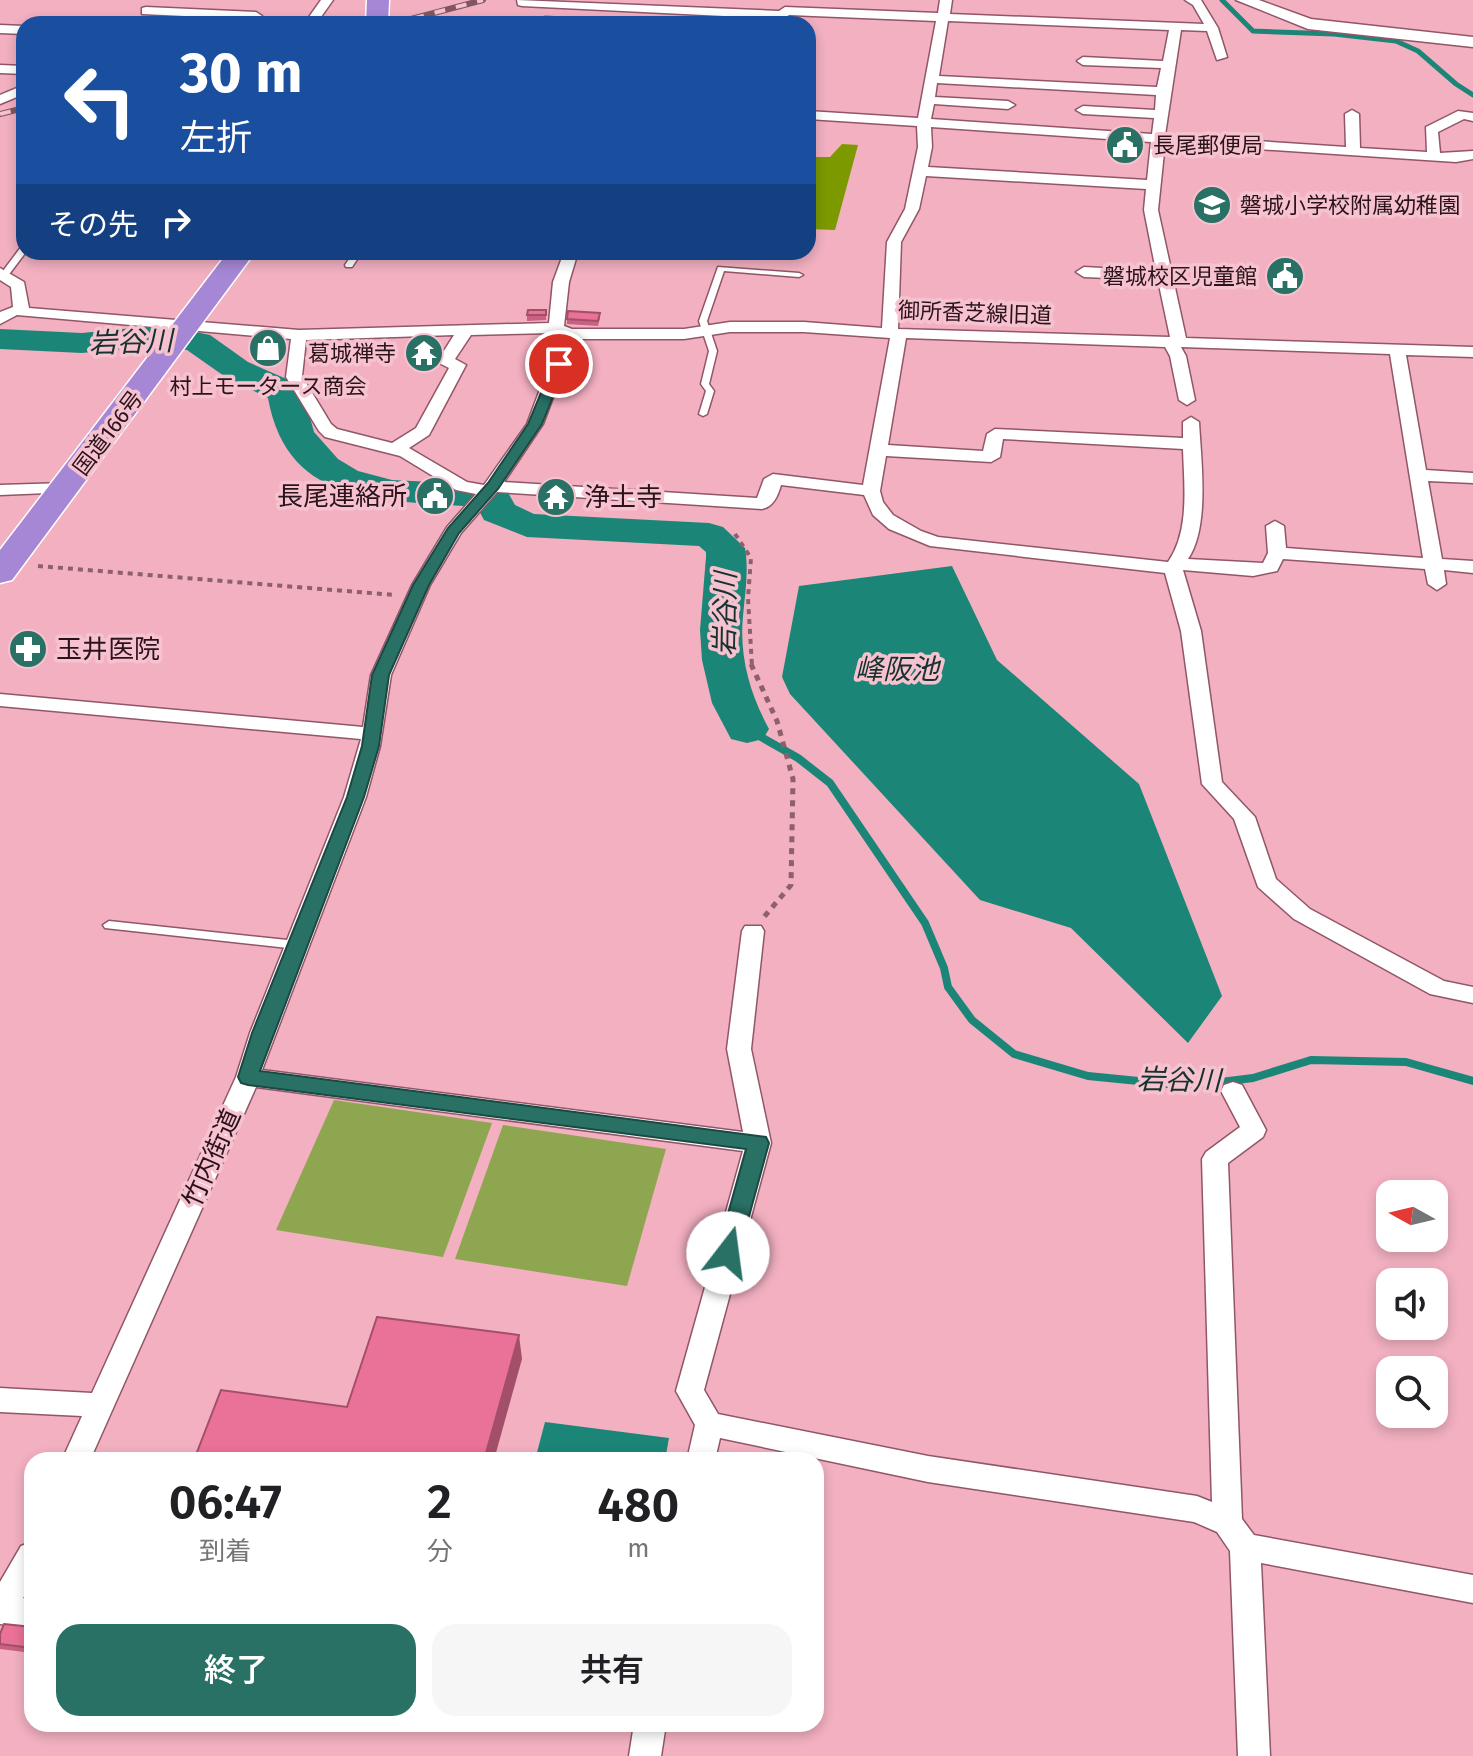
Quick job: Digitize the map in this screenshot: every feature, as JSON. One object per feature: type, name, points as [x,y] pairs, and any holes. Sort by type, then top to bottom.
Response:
[{"type":"highway","name":"国道166号","points":[[4,569],[236,260]]},
{"type":"street","points":[[157,0],[142,14],[256,16]]},
{"type":"street","points":[[879,16],[884,0]]},
{"type":"street","points":[[946,0],[927,100],[925,147],[912,209],[894,242],[895,333],[871,491],[874,506],[887,521],[936,542],[1175,566],[1253,570],[1270,567],[1277,553],[1275,526]]},
{"type":"street","points":[[1191,0],[1198,3],[1212,28],[1221,57]]},
{"type":"street","points":[[1244,0],[1308,24],[1473,42]]},
{"type":"street","points":[[522,2],[1212,28]]},
{"type":"street","points":[[548,16],[554,4]]},
{"type":"street","points":[[706,16],[709,11]]},
{"type":"street","points":[[1175,29],[1163,91],[1151,219],[1165,276],[1174,342],[1187,400]]},
{"type":"street","points":[[1083,61],[1168,65]]},
{"type":"street","points":[[931,79],[1163,91]]},
{"type":"street","points":[[927,100],[1008,105]]},
{"type":"street","points":[[1083,110],[1161,114]]},
{"type":"street","points":[[1352,114],[1353,150]]},
{"type":"street","points":[[1434,156],[1431,130],[1463,114],[1473,117]]},
{"type":"street","points":[[816,115],[1456,158],[1473,155]]},
{"type":"street","points":[[920,171],[1154,185]]},
{"type":"street","points":[[563,331],[561,282],[568,260]]},
{"type":"street","points":[[1084,272],[1165,276]]},
{"type":"street","points":[[0,319],[22,309],[19,285],[2,274]]},
{"type":"street","name":"御所香芝線旧道","points":[[22,309],[181,336],[563,331],[684,334],[730,327],[804,327],[895,333],[1473,352]]},
{"type":"street","name":"竹内街道","points":[[80,1452],[248,1077],[355,797],[370,746],[381,675],[416,597],[453,531],[487,493],[535,424],[563,331]]},
{"type":"street","points":[[395,449],[423,431],[458,365],[445,362],[464,333]]},
{"type":"street","points":[[299,335],[294,377],[303,386],[322,428],[406,452],[462,486],[487,493],[562,493],[762,504],[770,494],[773,479],[871,491]]},
{"type":"street","points":[[1397,349],[1437,584]]},
{"type":"street","points":[[1191,422],[1193,502],[1187,548],[1175,566],[1191,631],[1212,784],[1244,817],[1266,882],[1302,914],[1438,988],[1473,995]]},
{"type":"street","points":[[879,450],[991,457],[995,434],[1192,444]]},
{"type":"street","points":[[1418,475],[1473,478]]},
{"type":"street","points":[[0,490],[66,488]]},
{"type":"street","points":[[1277,553],[1473,567]]},
{"type":"street","points":[[0,700],[370,734]]},
{"type":"street","points":[[703,1452],[709,1424],[690,1391],[758,1143],[739,1049],[753,931]]},
{"type":"street","points":[[248,1077],[758,1143]]},
{"type":"street","points":[[1233,1091],[1254,1130],[1215,1159],[1236,1535],[1254,1756]]},
{"type":"street","points":[[0,1400],[101,1405]]},
{"type":"street","points":[[709,1424],[928,1469],[1197,1509],[1236,1535],[1473,1589]]},
{"type":"street","points":[[24,1570],[0,1610],[24,1613]]},
{"type":"street","points":[[645,1756],[649,1732]]},
{"type":"lane","points":[[2,274],[16,258]]},
{"type":"lane","points":[[349,265],[352,260]]},
{"type":"lane","points":[[703,414],[710,391],[705,384],[713,351],[703,321],[721,269],[799,275]]},
{"type":"lane","points":[[109,925],[298,945]]},
{"type":"path","points":[[735,534],[751,558],[749,660],[777,721],[793,779],[791,885],[753,931]]},
{"type":"path","points":[[4,569],[416,597]]},
{"type":"shaded area","points":[[334,1100],[492,1123],[443,1257],[276,1230]]},
{"type":"shaded area","points":[[503,1125],[666,1149],[627,1286],[455,1259]]},
{"type":"green space","points":[[842,144],[858,145],[835,230],[816,229],[816,157],[830,157]]},
{"type":"water","name":"峰阪池","points":[[952,566],[997,660],[1139,784],[1222,996],[1188,1043],[1071,928],[980,900],[790,694],[782,677],[799,586]]},
{"type":"water","points":[[545,1422],[669,1438],[666,1452],[537,1452]]},
{"type":"building","points":[[528,310],[546,310],[546,315],[527,315]]},
{"type":"building","points":[[568,311],[600,313],[598,321],[567,319]]},
{"type":"building","points":[[377,1317],[519,1335],[486,1452],[197,1452],[221,1390],[347,1407]]},
{"type":"building","points":[[4,1624],[24,1626],[24,1647],[0,1644]]},
{"type":"waterway","points":[[1222,0],[1253,31],[1334,34],[1396,41],[1418,51],[1473,95]]},
{"type":"waterway","name":"岩谷川","points":[[0,339],[82,343],[163,335],[198,342],[236,369],[285,392],[294,431],[324,467],[345,479],[392,491],[492,497],[498,512],[527,525],[709,535],[725,548],[727,574],[721,630],[723,660],[729,689],[747,729]]},
{"type":"waterway","name":"岩谷川","points":[[747,729],[798,758],[830,783],[925,923],[944,968],[948,987],[972,1020],[1014,1054],[1088,1076],[1189,1086],[1253,1078],[1311,1060],[1406,1062],[1473,1081]]},
{"type":"railway","points":[[422,16],[483,0]]},
{"type":"railway","points":[[0,114],[16,110]]},
{"type":"place","name":"長尾郵便局","points":[[1125,145]]},
{"type":"place","name":"磐城小学校附属幼稚園","points":[[1212,205]]},
{"type":"place","name":"磐城校区児童館","points":[[1285,276]]},
{"type":"place","name":"村上モータース商会","points":[[268,348]]},
{"type":"place","name":"葛城禅寺","points":[[424,353]]},
{"type":"place","name":"長尾連絡所","points":[[435,496]]},
{"type":"place","name":"浄土寺","points":[[556,497]]},
{"type":"place","name":"玉井医院","points":[[28,649]]},
{"type":"route","points":[[559,364],[535,424],[493,486],[453,531],[421,585],[381,675],[370,746],[355,797],[262,1033],[248,1077],[758,1143],[728,1253]]}]
